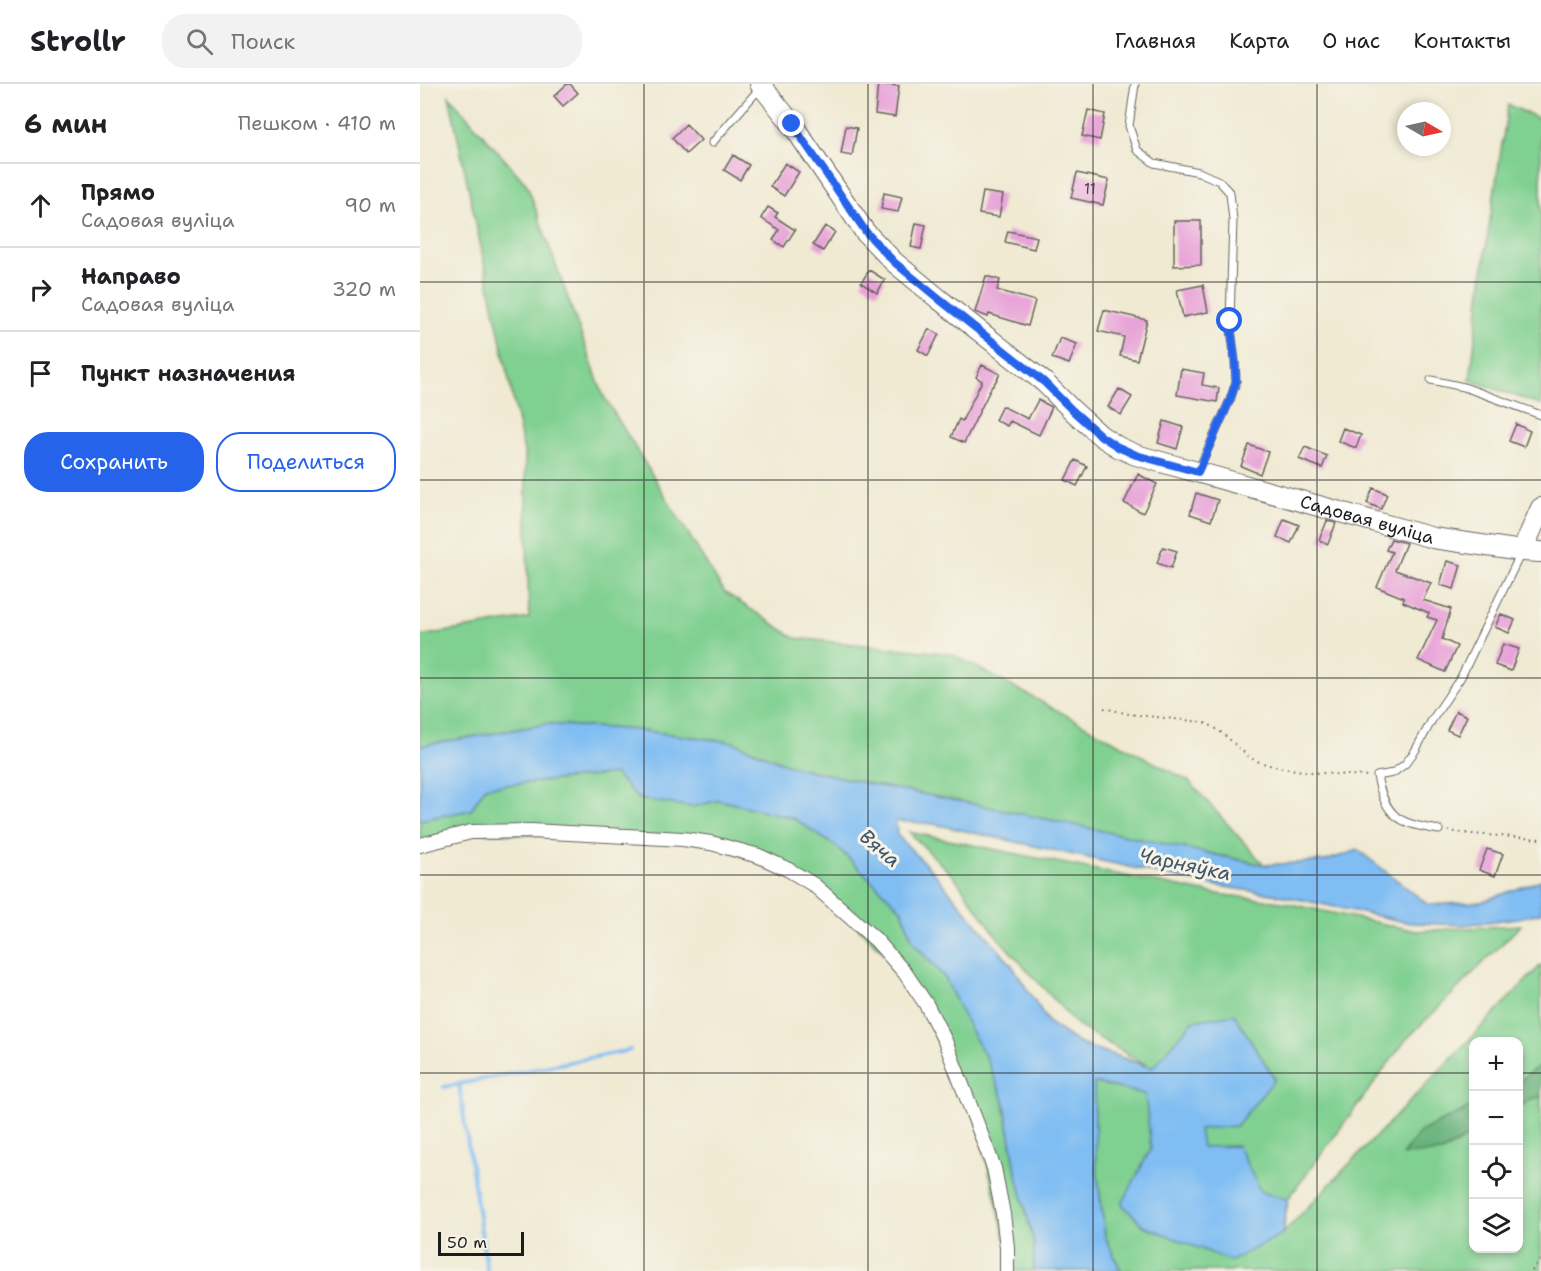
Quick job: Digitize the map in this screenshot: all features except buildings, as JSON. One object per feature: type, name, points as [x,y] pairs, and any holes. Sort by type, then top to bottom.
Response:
[{"type":"street","name":"Садовая вуліца","points":[[762,84],[866,232],[894,262],[1044,382],[1101,436],[1118,447],[1136,455],[1433,538],[1532,552]]},
{"type":"street","points":[[1532,552],[1541,508]]},
{"type":"street","points":[[420,845],[471,832],[531,831],[683,840],[711,843],[759,856],[814,885],[876,940],[904,973],[926,1004],[945,1041],[994,1168],[1003,1214],[1007,1271]]},
{"type":"lane","points":[[712,143],[762,84]]},
{"type":"lane","points":[[1135,84],[1129,126],[1137,150],[1154,163],[1199,172],[1219,181],[1230,194],[1233,220],[1230,321],[1236,382],[1198,472]]},
{"type":"lane","points":[[1431,380],[1464,387],[1541,415]]},
{"type":"lane","points":[[1439,830],[1413,826],[1396,818],[1380,791],[1377,776],[1393,773],[1405,764],[1415,751],[1432,720],[1461,677],[1532,552]]},
{"type":"path","points":[[1104,708],[1129,714],[1212,725],[1253,759],[1272,765],[1345,775],[1377,776]]},
{"type":"path","points":[[1439,830],[1541,839]]},
{"type":"path","points":[[1532,1271],[1541,1258]]},
{"type":"green space","points":[[449,96],[527,185],[603,395],[724,592],[795,638],[952,654],[1189,781],[1264,865],[791,766],[732,742],[636,730],[547,724],[420,746],[420,636],[529,618],[525,456]]},
{"type":"green space","points":[[1508,105],[1541,119],[1541,405],[1470,380],[1487,240]]},
{"type":"green space","points":[[615,774],[639,799],[692,807],[719,800],[793,818],[838,848],[902,910],[913,942],[945,978],[985,1055],[1004,1101],[1016,1171],[1034,1243],[1034,1271],[1007,1271],[1007,1247],[978,1125],[905,973],[814,885],[711,843],[471,832],[420,845],[420,820],[471,810],[485,787]]},
{"type":"green space","points":[[909,832],[1209,893],[1281,902],[1416,931],[1521,925],[1405,1041],[1288,1199],[1283,1233],[1469,1040],[1469,1108],[1420,1132],[1442,1152],[1469,1136],[1469,1253],[1523,1253],[1523,1104],[1533,1098],[1541,1097],[1541,1271],[1121,1271],[1105,1236],[1096,1162],[1049,1023],[1080,1044],[1148,1066],[1078,1026],[998,938],[956,879]]},
{"type":"green space","points":[[1541,965],[1541,1067],[1536,1068],[1523,1079],[1523,1037],[1472,1037]]},
{"type":"green space","points":[[1541,1067],[1541,1097],[1533,1098],[1523,1104],[1523,1079],[1536,1068]]},
{"type":"green space","points":[[1469,1108],[1469,1136],[1442,1152],[1402,1155],[1420,1132]]},
{"type":"water","points":[[547,724],[636,730],[732,742],[791,766],[1264,865],[1325,861],[1358,850],[1429,905],[1481,902],[1541,880],[1541,913],[1463,925],[1410,923],[1279,895],[1211,885],[934,824],[896,821],[897,835],[932,871],[1011,964],[1049,1023],[1080,1044],[1152,1068],[1193,1021],[1234,1014],[1275,1079],[1236,1126],[1199,1129],[1202,1147],[1238,1146],[1261,1192],[1288,1199],[1282,1234],[1231,1261],[1144,1226],[1122,1204],[1151,1148],[1145,1094],[1094,1083],[1096,1162],[1105,1236],[1121,1271],[1034,1271],[1034,1243],[1016,1171],[1004,1101],[985,1055],[945,978],[913,942],[902,910],[838,848],[793,818],[719,800],[692,807],[639,799],[615,774],[485,787],[471,810],[420,820],[420,746]]},
{"type":"waterway","points":[[444,1087],[630,1050]]},
{"type":"waterway","points":[[459,1084],[487,1271]]},
{"type":"route","points":[[792,124],[866,232],[894,262],[1044,382],[1101,436],[1118,447],[1136,455],[1198,472],[1236,382],[1230,321]]},
{"type":"water label","name":"Вяча","points":[[880,848]]},
{"type":"water label","name":"Чарняўка","points":[[1185,864]]}]
